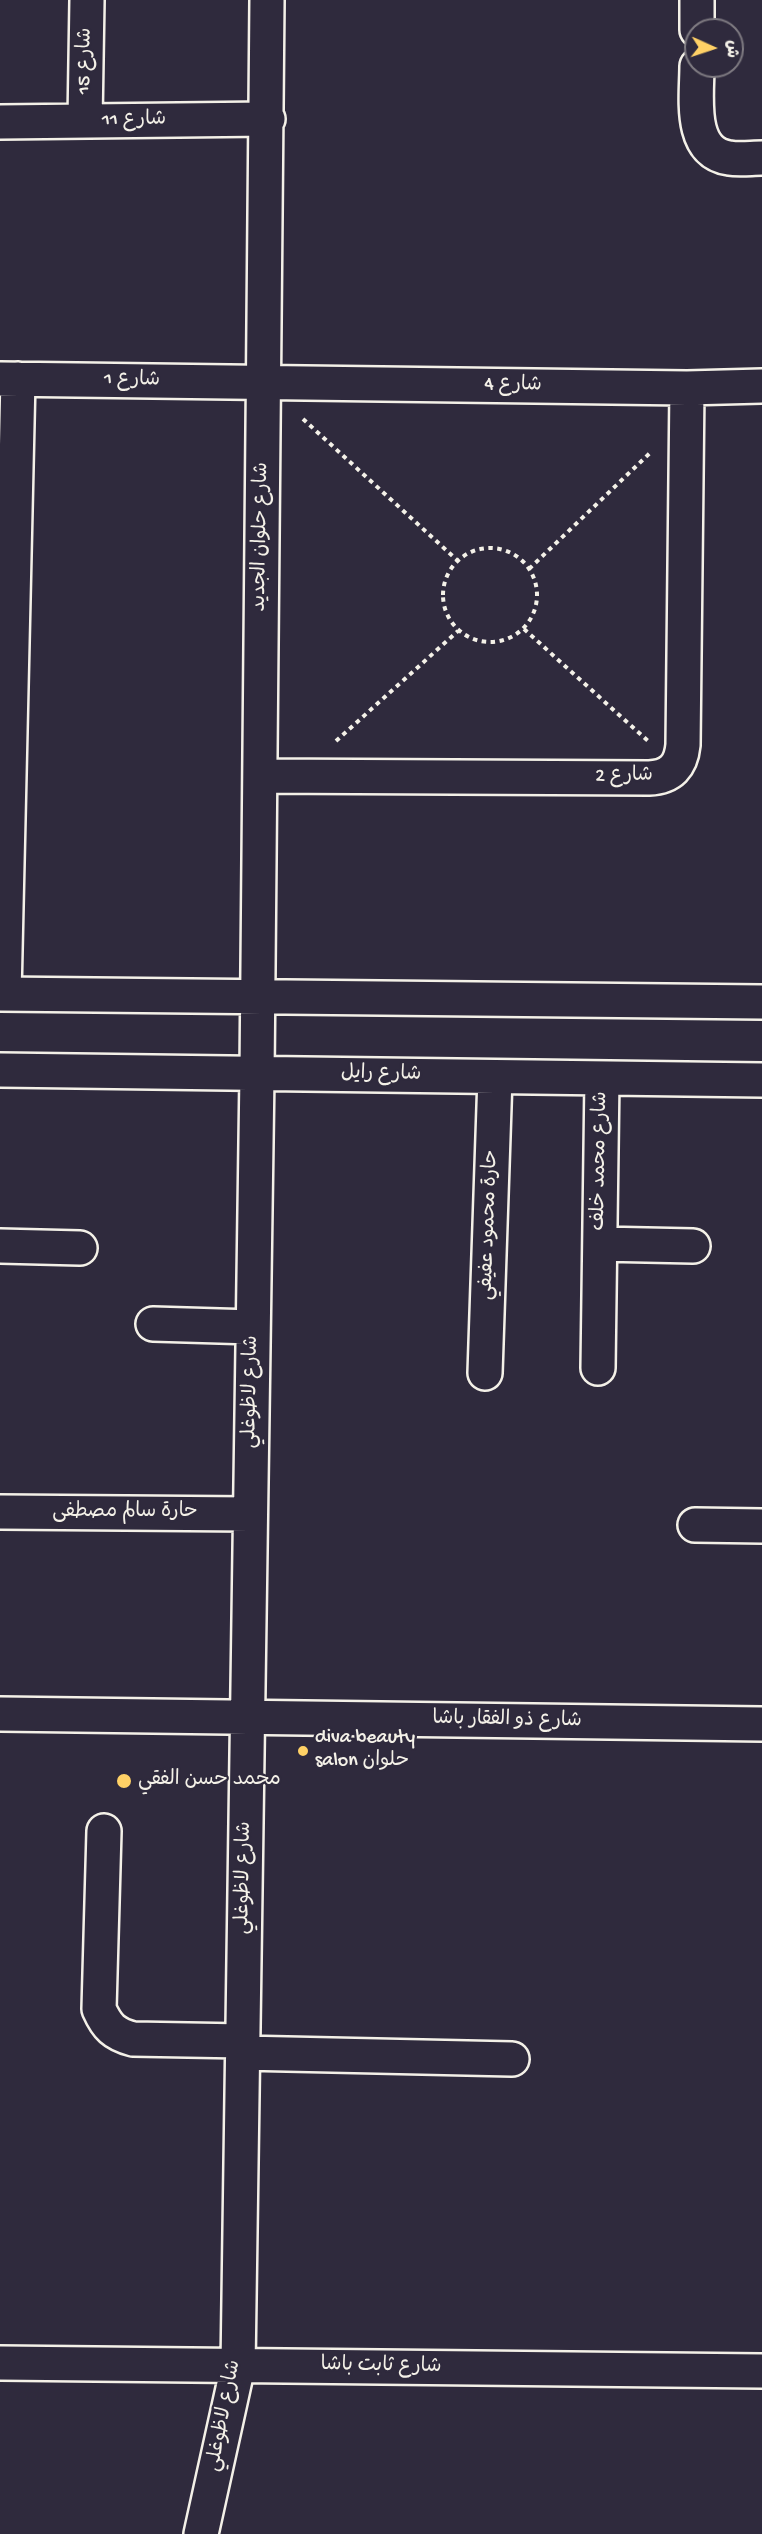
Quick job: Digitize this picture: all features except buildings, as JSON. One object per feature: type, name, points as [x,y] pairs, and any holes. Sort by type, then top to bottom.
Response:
[{"type":"street","name":"شارع 15","points":[[85,121],[87,0]]},
{"type":"street","name":"شارع حلوان الجديد","points":[[257,1074],[268,119],[267,0]]},
{"type":"street","points":[[697,0],[697,18]]},
{"type":"street","points":[[697,78],[697,123],[702,138],[713,152],[728,158],[762,158]]},
{"type":"street","name":"شارع 11","points":[[0,122],[268,119]]},
{"type":"street","points":[[9,379],[2,994],[762,1002]]},
{"type":"street","name":"شارع 1","points":[[9,379],[264,383]]},
{"type":"street","name":"شارع 4","points":[[264,383],[687,402],[762,386]]},
{"type":"street","name":"شارع 2","points":[[260,776],[649,778],[669,774],[682,757],[683,745],[687,402]]},
{"type":"street","name":"شارع رايل","points":[[0,1071],[762,1080]]},
{"type":"street","name":"شارع لاظوغلي","points":[[201,2534],[238,2366],[257,1074]]},
{"type":"street","name":"حارة محمود عفيفي","points":[[485,1373],[495,1077]]},
{"type":"street","name":"شارع محمد خلف","points":[[598,1368],[602,1078]]},
{"type":"street","name":"شارع محمد خلف","points":[[600,1244],[693,1246]]},
{"type":"street","points":[[0,1246],[80,1248]]},
{"type":"street","points":[[153,1324],[253,1327]]},
{"type":"street","name":"حارة سالم مصطفى","points":[[0,1512],[250,1514]]},
{"type":"street","points":[[695,1525],[762,1526]]},
{"type":"street","name":"شارع ذو الفقار باشا","points":[[0,1714],[762,1724]]},
{"type":"street","points":[[104,1831],[99,2009],[106,2024],[118,2035],[242,2047],[512,2060]]},
{"type":"street","name":"شارع ثابت باشا","points":[[0,2363],[762,2371]]},
{"type":"path","points":[[264,383],[457,560]]},
{"type":"path","points":[[529,569],[687,402]]},
{"type":"path","points":[[486,547],[503,549],[518,557],[529,569],[536,584],[537,600],[533,616],[524,629],[512,638],[498,643],[477,641],[458,631],[446,615],[442,596],[445,577],[457,560],[471,551],[486,547]]},
{"type":"path","points":[[524,629],[676,767]]},
{"type":"path","points":[[297,776],[458,631]]},
{"type":"place","name":"diva beauty salon حلوان","points":[[303,1751]]},
{"type":"place","name":"محمد حسن الفقي","points":[[124,1781]]}]
